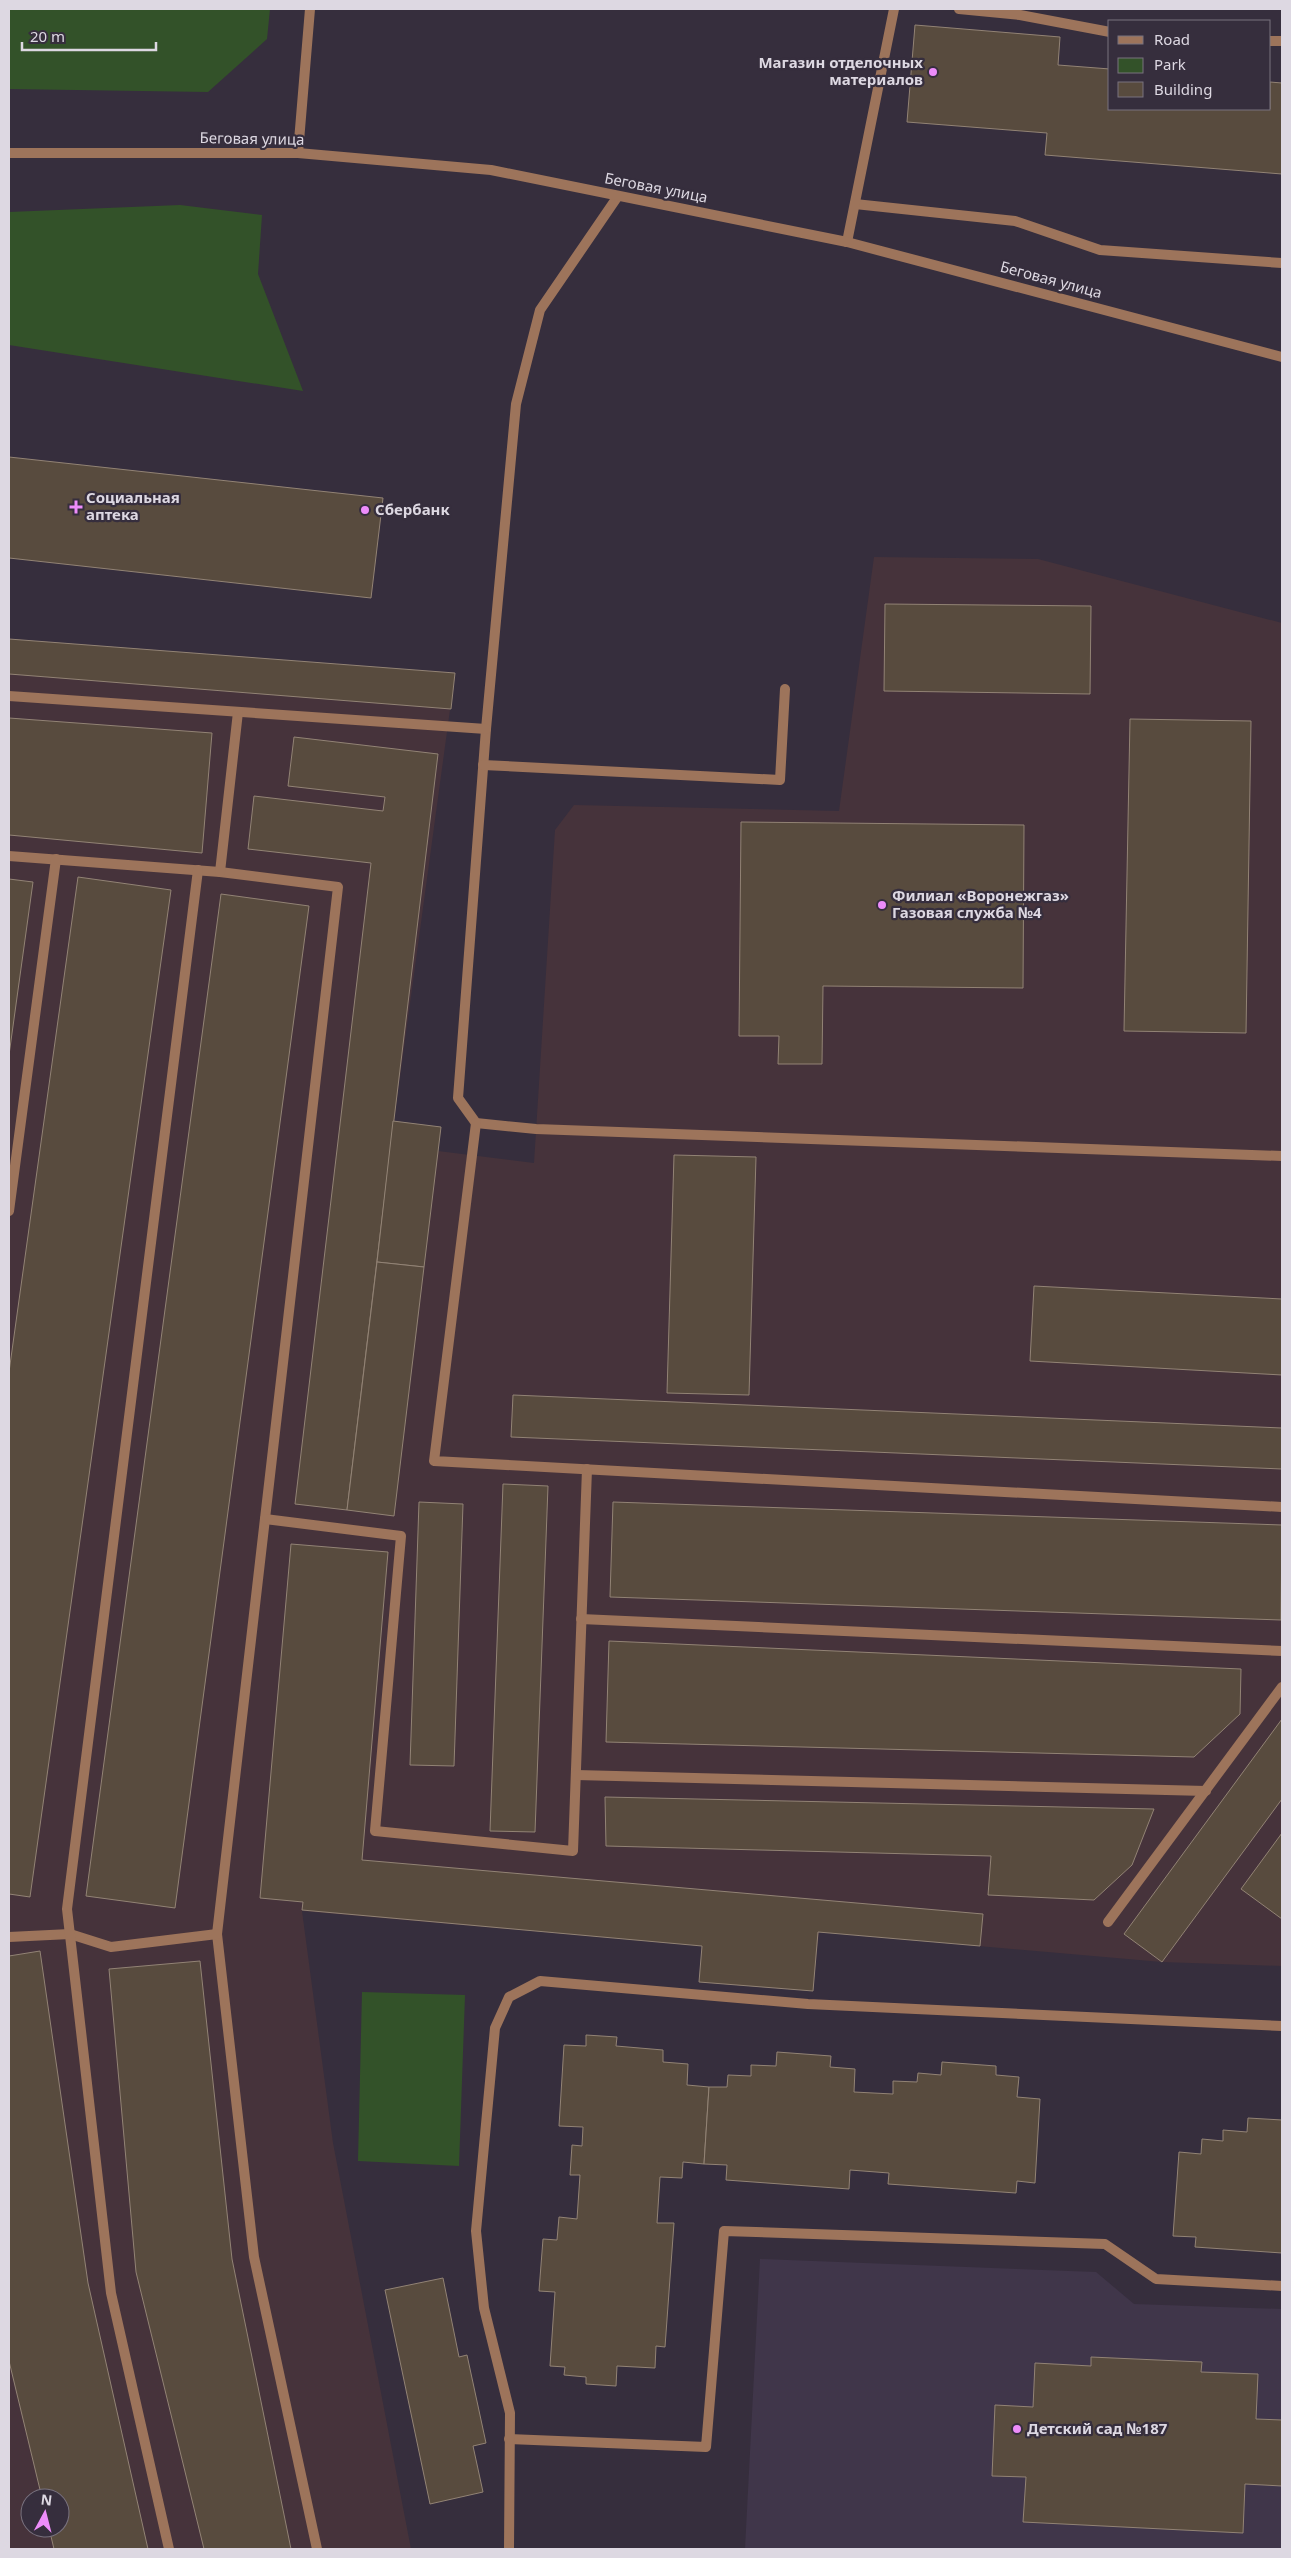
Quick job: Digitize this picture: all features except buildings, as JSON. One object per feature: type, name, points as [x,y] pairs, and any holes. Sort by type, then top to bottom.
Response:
[{"type":"street","points":[[298,153],[310,9]]},
{"type":"street","points":[[847,242],[894,9]]},
{"type":"street","points":[[959,9],[1020,15],[1108,32]]},
{"type":"street","name":"Беговая улица","points":[[9,153],[298,153],[491,170],[847,242],[1282,357]]},
{"type":"street","points":[[618,196],[540,310],[516,404],[486,729],[458,1098],[476,1123],[434,1461],[1282,1507]]},
{"type":"street","points":[[855,204],[1014,221],[1100,250],[1282,263]]},
{"type":"street","points":[[483,765],[780,780],[786,689]]},
{"type":"street","points":[[9,696],[486,729]]},
{"type":"street","points":[[220,872],[238,712]]},
{"type":"street","points":[[9,856],[220,872],[338,887],[217,1934],[254,2257],[317,2549]]},
{"type":"street","points":[[9,1211],[56,859]]},
{"type":"street","points":[[169,2549],[111,2293],[67,1909],[198,870]]},
{"type":"street","points":[[476,1123],[536,1129],[1282,1156]]},
{"type":"street","points":[[265,1519],[401,1536],[376,1831],[573,1851],[587,1469]]},
{"type":"street","points":[[581,1619],[1282,1651]]},
{"type":"street","points":[[1108,1922],[1282,1687]]},
{"type":"street","points":[[576,1776],[1206,1791]]},
{"type":"street","points":[[9,1937],[70,1934],[111,1947],[217,1934]]},
{"type":"street","points":[[509,2549],[510,2413],[484,2308],[476,2231],[495,2028],[508,1997],[540,1982],[808,2004],[1282,2026]]},
{"type":"street","points":[[510,2439],[706,2447],[724,2231],[1105,2244],[1156,2279],[1282,2286]]},
{"type":"shaded area","points":[[874,557],[1038,559],[1282,623],[1282,1966],[1162,1962],[819,1932],[813,1991],[699,1982],[702,1946],[302,1911],[333,2143],[411,2549],[9,2549],[9,639],[455,673],[394,1121],[441,1127],[438,1151],[534,1163],[555,830],[574,805],[839,811]]},
{"type":"shaded area","name":"Детский сад №187","points":[[760,2259],[1096,2272],[1134,2304],[1282,2309],[1282,2549],[745,2549]]},
{"type":"green space","points":[[9,9],[270,9],[267,39],[208,92],[9,89]]},
{"type":"green space","points":[[180,205],[262,215],[258,274],[303,391],[9,345],[9,212]]},
{"type":"green space","points":[[362,1992],[465,1995],[459,2166],[358,2161]]},
{"type":"place","name":"Магазин отделочных материалов","points":[[933,72]]},
{"type":"place","name":"Социальная аптека","points":[[76,507]]},
{"type":"place","name":"Сбербанк","points":[[365,510]]},
{"type":"place","name":"Филиал «Воронежгаз» Газовая служба №4","points":[[882,905]]},
{"type":"place","name":"Детский сад №187","points":[[1017,2429]]}]
